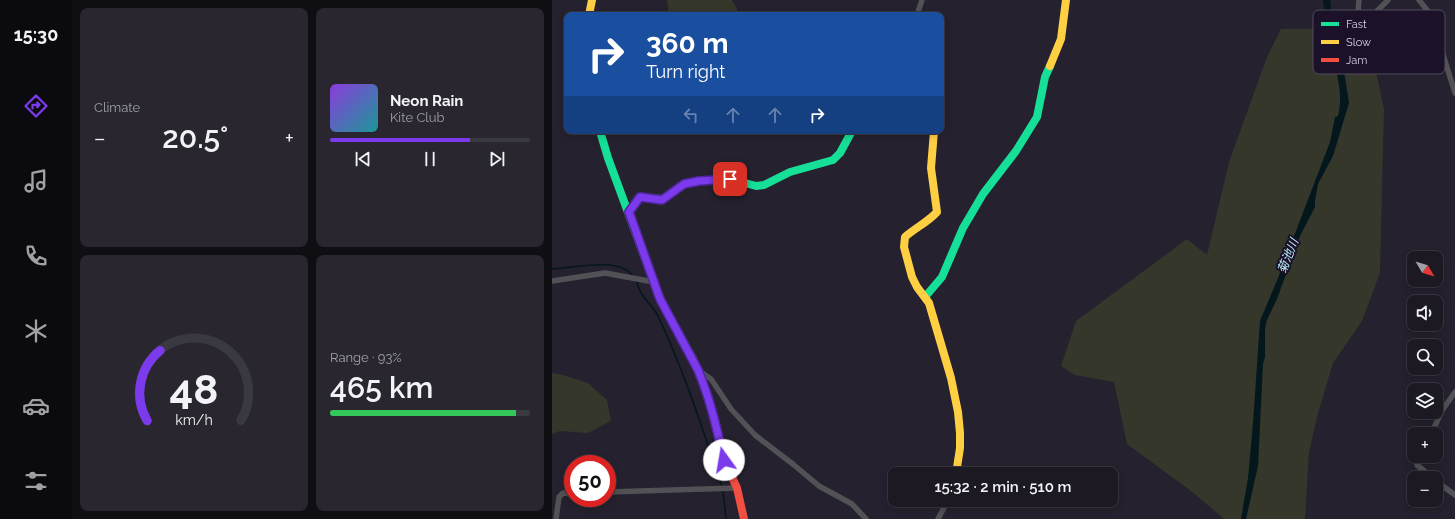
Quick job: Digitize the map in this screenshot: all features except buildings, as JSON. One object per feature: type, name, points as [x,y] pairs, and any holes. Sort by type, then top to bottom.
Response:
[{"type":"street","points":[[590,12],[592,0]]},
{"type":"street","points":[[918,12],[922,0]]},
{"type":"street","points":[[925,297],[942,277],[963,228],[983,194],[1016,151],[1037,117],[1045,77],[1061,38],[1066,0]]},
{"type":"street","points":[[1357,10],[1358,0]]},
{"type":"street","points":[[1378,10],[1388,0]]},
{"type":"street","points":[[1419,0],[1427,10]]},
{"type":"street","points":[[1445,61],[1455,93]]},
{"type":"street","points":[[601,134],[608,158],[667,315],[698,370],[710,405],[724,460],[737,488],[744,519]]},
{"type":"street","points":[[629,212],[640,197],[662,200],[684,184],[699,181],[730,179],[756,186],[764,185],[790,172],[833,160],[840,153],[850,134]]},
{"type":"street","points":[[934,134],[931,168],[937,212],[932,218],[916,227],[905,237],[904,247],[912,277],[929,303],[944,352],[958,412],[960,448],[957,467]]},
{"type":"street","points":[[552,281],[605,273],[654,282]]},
{"type":"street","points":[[698,370],[712,379],[731,409],[756,436],[794,465],[802,474],[819,486],[852,504],[866,519]]},
{"type":"street","points":[[1434,427],[1443,408],[1455,392]]},
{"type":"street","points":[[1418,463],[1417,465],[1424,471]]},
{"type":"street","points":[[1443,486],[1455,495]]},
{"type":"street","points":[[616,492],[737,488]]},
{"type":"street","points":[[556,519],[559,498],[564,493]]},
{"type":"street","points":[[938,519],[944,507]]},
{"type":"green space","points":[[667,0],[732,0],[737,9],[737,12],[669,12]]},
{"type":"green space","points":[[1281,29],[1313,29],[1313,74],[1376,74],[1384,109],[1380,273],[1362,321],[1333,363],[1317,417],[1309,452],[1305,519],[1224,519],[1191,491],[1127,444],[1114,382],[1075,375],[1061,366],[1076,321],[1187,239],[1207,255],[1229,162],[1267,57]]},
{"type":"green space","points":[[552,373],[588,383],[607,400],[611,421],[588,433],[560,431],[552,434]]},
{"type":"water","points":[[1323,0],[1330,0],[1331,10],[1324,10]]},
{"type":"water","name":"菊池川","points":[[1337,74],[1344,74],[1349,103],[1333,156],[1318,184],[1315,207],[1300,236],[1277,299],[1267,320],[1265,329],[1265,357],[1263,364],[1258,466],[1246,519],[1241,519],[1248,478],[1260,321],[1330,142],[1335,117],[1338,116],[1339,109],[1340,101]]},
{"type":"waterway","points":[[552,269],[606,265],[617,266],[632,275]]},
{"type":"waterway","points":[[636,280],[639,289],[655,310],[676,358],[693,401],[722,487]]},
{"type":"waterway","points":[[723,491],[726,519]]},
{"type":"traffic: fast","points":[[925,297],[942,277],[963,228],[983,194],[1016,151],[1037,117],[1045,77],[1050,66]]},
{"type":"traffic: fast","points":[[601,134],[608,158],[660,299],[693,359]]},
{"type":"traffic: fast","points":[[629,212],[639,197],[662,199],[684,184],[699,181],[731,179],[756,186],[764,185],[790,172],[833,160],[840,153],[850,134]]},
{"type":"traffic: slow","points":[[590,12],[592,0]]},
{"type":"traffic: slow","points":[[1050,66],[1061,39],[1066,0]]},
{"type":"traffic: slow","points":[[934,134],[931,168],[937,212],[930,219],[905,237],[904,247],[912,277],[917,287],[929,303],[951,378],[958,412],[960,433],[960,448],[957,467]]},
{"type":"traffic: jam","points":[[693,359],[707,393],[724,460],[737,488],[744,519]]},
{"type":"route","points":[[724,460],[707,393],[698,370],[667,315],[660,299],[629,212],[640,197],[652,200],[662,200],[684,184],[699,181],[730,179]]}]
